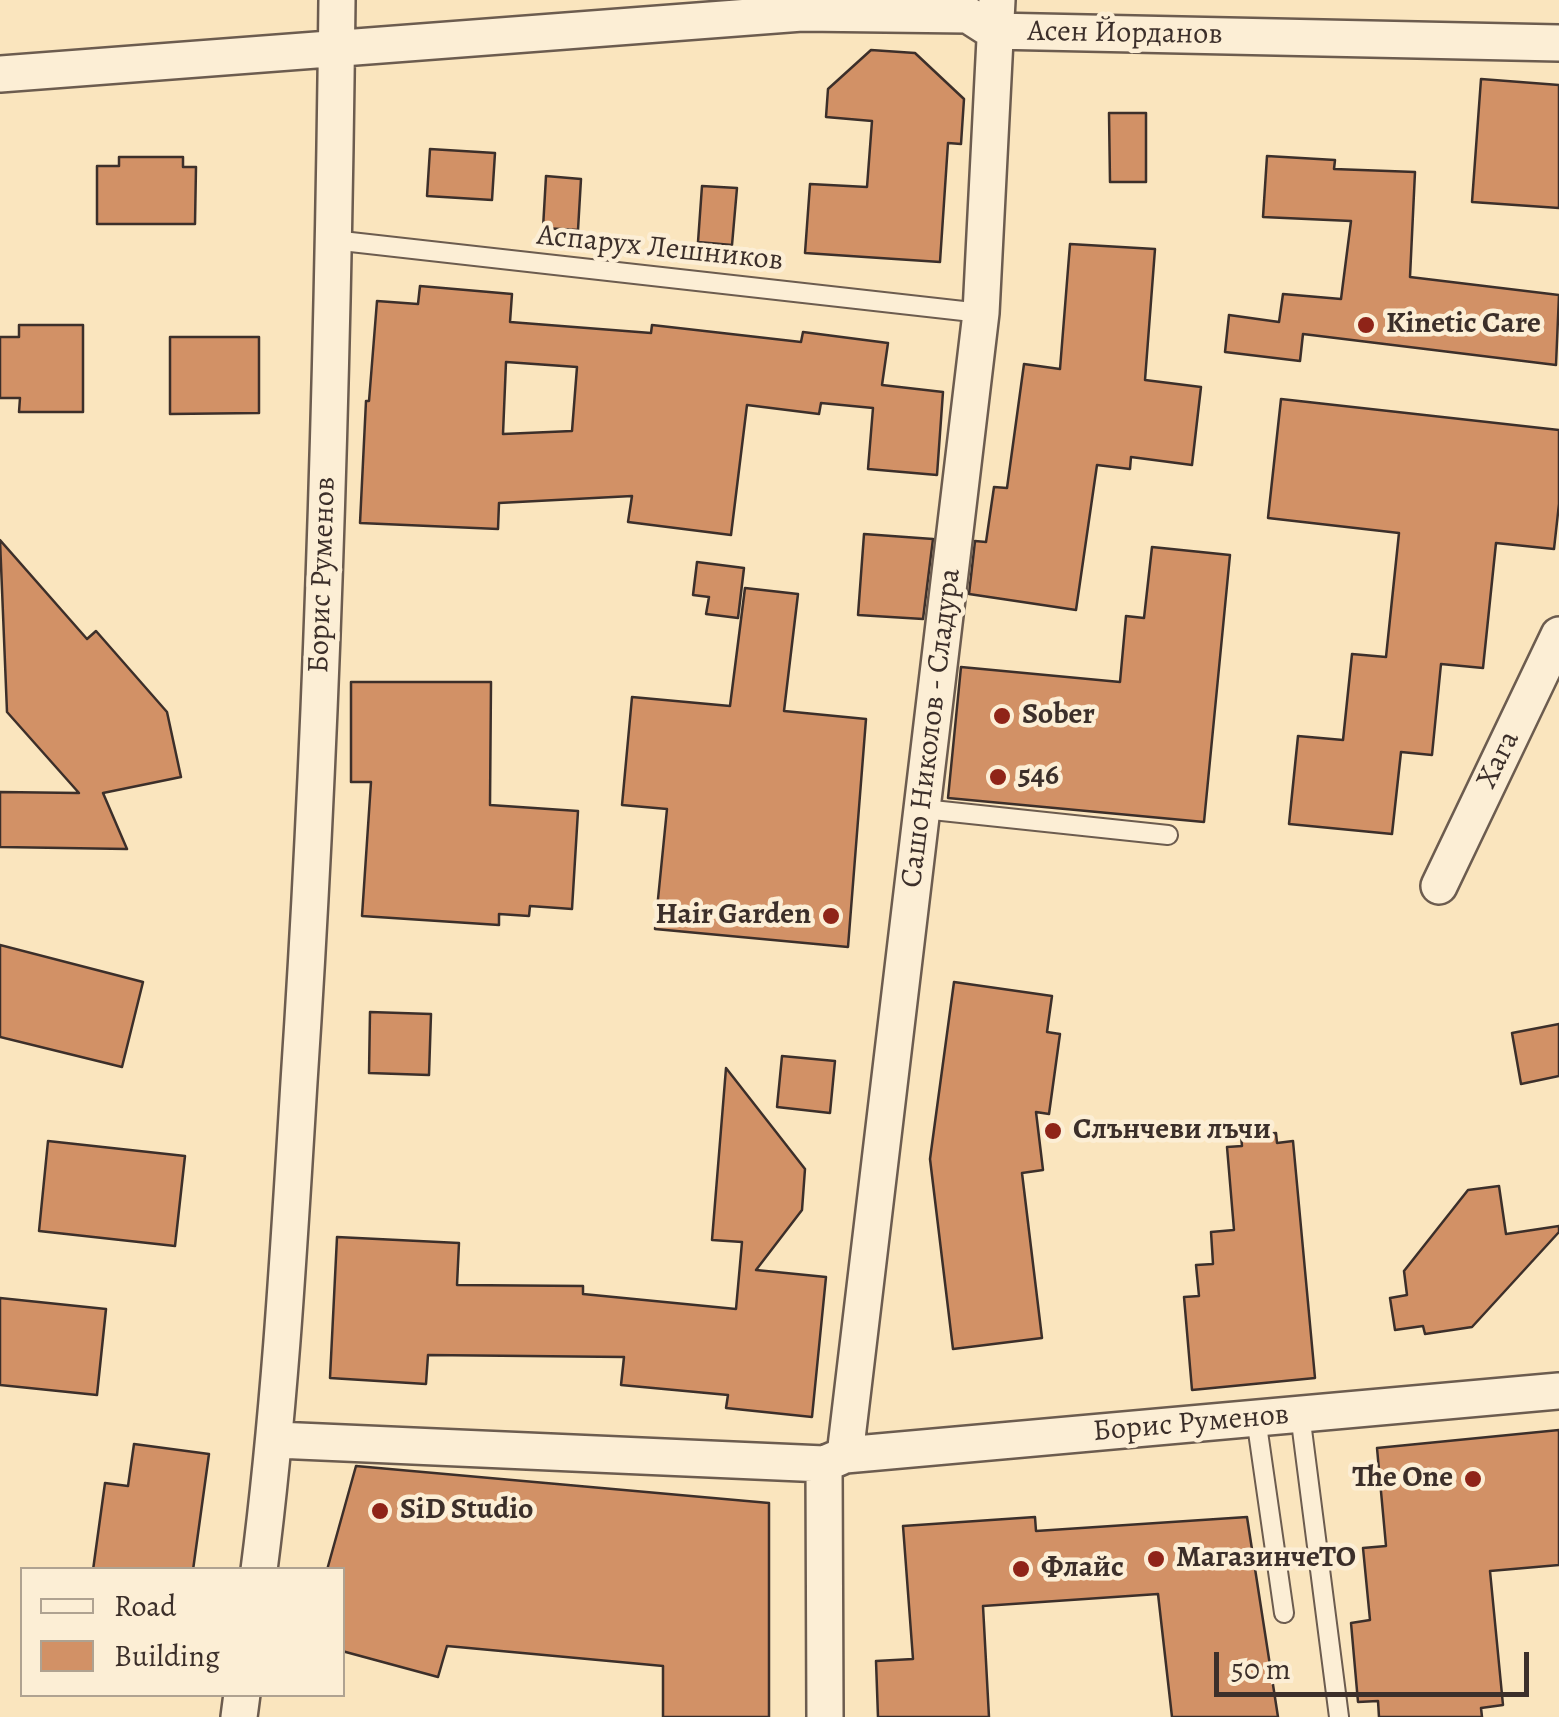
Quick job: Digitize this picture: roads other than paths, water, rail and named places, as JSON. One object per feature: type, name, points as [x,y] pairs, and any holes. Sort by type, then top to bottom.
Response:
[{"type":"street","name":"Борис Руменов","points":[[258,1567],[276,1440],[314,856],[333,240],[336,0]]},
{"type":"street","name":"Асен Йорданов","points":[[336,46],[802,13],[995,16],[1559,43]]},
{"type":"street","name":"Сашо Николов - Сладура","points":[[835,1459],[923,810],[981,313],[995,16]]},
{"type":"street","points":[[0,74],[336,46]]},
{"type":"street","name":"Хага","points":[[1439,886],[1559,635]]},
{"type":"street","name":"Борис Руменов","points":[[276,1440],[835,1459],[1559,1391]]},
{"type":"street","points":[[825,1717],[835,1459]]},
{"type":"lane","name":"Аспарух Лешников","points":[[333,240],[981,313]]},
{"type":"lane","points":[[923,810],[1168,835]]},
{"type":"lane","points":[[1300,1414],[1339,1717]]},
{"type":"lane","points":[[1256,1418],[1284,1614]]},
{"type":"place","name":"Kinetic Care","points":[[1366,325]]},
{"type":"place","name":"Sober","points":[[1002,716]]},
{"type":"place","name":"546","points":[[998,777]]},
{"type":"place","name":"Hair Garden","points":[[831,916]]},
{"type":"place","name":"Слънчеви лъчи","points":[[1053,1131]]},
{"type":"place","name":"The One","points":[[1473,1479]]},
{"type":"place","name":"SiD Studio","points":[[380,1511]]},
{"type":"place","name":"МагазинчеТО","points":[[1156,1559]]},
{"type":"place","name":"Флайс","points":[[1021,1569]]}]
